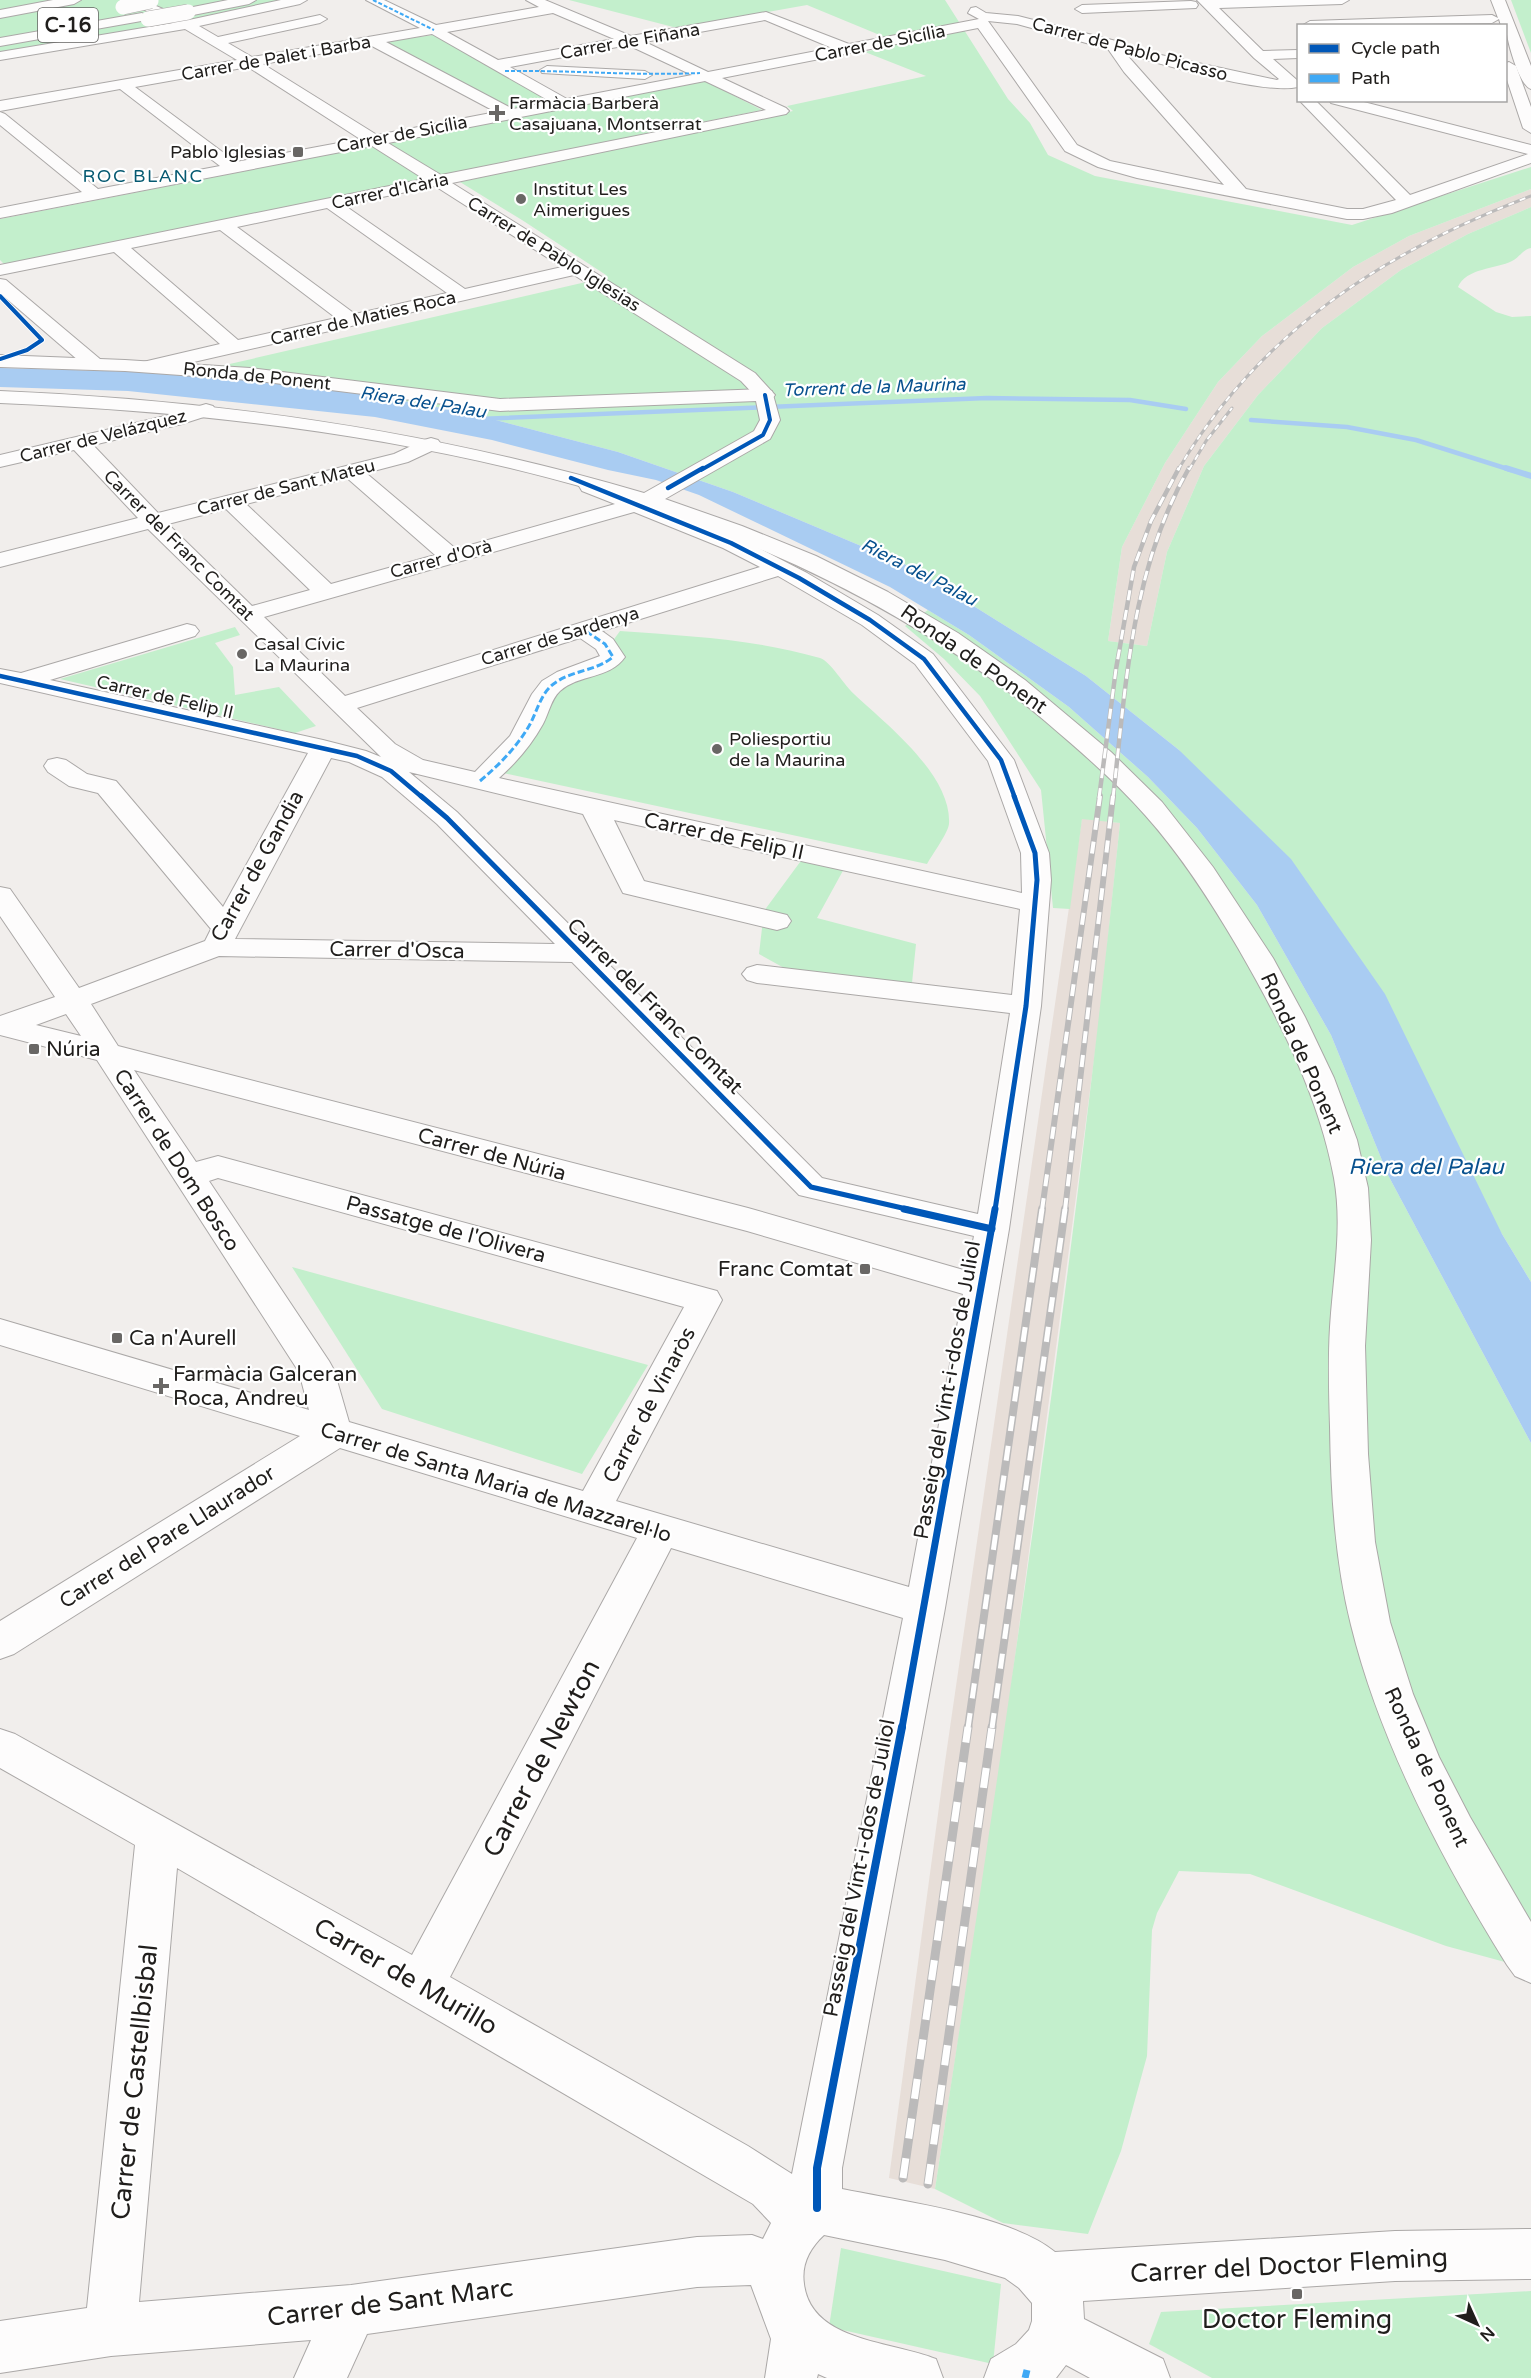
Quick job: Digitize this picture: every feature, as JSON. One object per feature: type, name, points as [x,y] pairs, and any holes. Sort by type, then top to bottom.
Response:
[{"type":"main road","points":[[0,12],[57,0]]},
{"type":"main road","points":[[0,12],[68,0]]},
{"type":"main road","points":[[0,12],[74,0]]},
{"type":"main road","points":[[174,9],[223,0]]},
{"type":"main road","points":[[245,6],[288,0]]},
{"type":"main road","points":[[0,42],[104,25],[132,10],[245,6],[300,0]]},
{"type":"main road","points":[[374,0],[434,30],[564,103]]},
{"type":"main road","points":[[532,0],[704,74]]},
{"type":"main road","points":[[1078,5],[1342,0]]},
{"type":"main road","points":[[1374,24],[1493,22],[1484,0]]},
{"type":"main road","points":[[1498,0],[1503,24]]},
{"type":"main road","points":[[1283,1],[1310,24]]},
{"type":"main road","points":[[1195,2],[1276,79],[1297,56]]},
{"type":"main road","points":[[1078,5],[1129,69],[1241,194]]},
{"type":"main road","points":[[0,23],[88,7]]},
{"type":"main road","points":[[1418,7],[1438,23]]},
{"type":"main road","name":"C-16","points":[[0,29],[132,10],[174,9]]},
{"type":"main road","name":"Carrer de Pablo Iglesias","points":[[174,9],[210,44],[250,62],[748,377],[767,404]]},
{"type":"main road","name":"Carrer de Palet i Barba","points":[[0,106],[102,88],[123,77],[250,62],[553,9]]},
{"type":"main road","points":[[130,35],[132,10]]},
{"type":"main road","name":"C-16","points":[[0,36],[132,10]]},
{"type":"main road","points":[[985,14],[1051,121],[1071,148],[1104,164],[1137,173],[1355,214],[1378,211],[1408,202],[1531,158]]},
{"type":"main road","name":"Carrer de Pablo Picasso","points":[[985,14],[1099,30],[1158,59],[1276,79]]},
{"type":"main road","name":"Carrer de Pablo Picasso","points":[[985,14],[1099,30],[1276,79]]},
{"type":"main road","name":"Carrer de Sicília","points":[[0,213],[704,74],[848,49],[985,14]]},
{"type":"main road","name":"Carrer de Fiñana","points":[[500,68],[766,16],[848,49]]},
{"type":"main road","points":[[210,44],[320,19]]},
{"type":"main road","points":[[0,51],[130,35]]},
{"type":"main road","points":[[0,56],[130,35]]},
{"type":"main road","points":[[373,41],[508,114]]},
{"type":"main road","points":[[1509,49],[1519,78],[1531,128]]},
{"type":"main road","points":[[500,68],[654,75],[704,74]]},
{"type":"main road","name":"Carrer d'Icària","points":[[0,270],[781,111],[704,74]]},
{"type":"main road","points":[[123,77],[232,167]]},
{"type":"main road","points":[[8,86],[30,101]]},
{"type":"main road","points":[[1308,102],[1408,202]]},
{"type":"main road","points":[[1343,102],[1531,150]]},
{"type":"main road","points":[[1368,102],[1531,142]]},
{"type":"main road","points":[[1397,102],[1408,112]]},
{"type":"main road","points":[[0,117],[94,194]]},
{"type":"main road","points":[[330,203],[462,295]]},
{"type":"main road","points":[[224,225],[351,320]]},
{"type":"main road","points":[[118,246],[235,347]]},
{"type":"main road","name":"Carrer de Maties Roca","points":[[150,366],[576,269]]},
{"type":"main road","points":[[0,284],[93,363]]},
{"type":"main road","name":"Ronda de Ponent","points":[[0,361],[150,366],[335,384],[481,404],[767,404]]},
{"type":"main road","name":"Ronda de Ponent","points":[[0,397],[108,401],[206,410],[338,427],[431,444],[650,497],[736,530],[846,579],[918,618],[1014,682],[1098,754],[1161,816],[1209,881],[1262,965],[1291,1018],[1333,1114],[1350,1173],[1354,1201],[1348,1317],[1349,1444],[1355,1542],[1363,1590],[1379,1657],[1416,1755],[1455,1832],[1531,1961]]},
{"type":"main road","name":"Carrer d'Orà","points":[[248,614],[650,497],[759,438],[768,428],[767,404]]},
{"type":"main road","name":"Carrer de Velázquez","points":[[0,461],[175,420],[206,410]]},
{"type":"main road","name":"Carrer del Franc Comtat","points":[[79,443],[153,521],[340,705],[386,749],[414,765]]},
{"type":"main road","name":"Carrer de Sant Mateu","points":[[0,560],[401,458],[431,444]]},
{"type":"main road","points":[[351,471],[450,556]]},
{"type":"main road","name":"Passeig del Vint-i-dos de Juliol","points":[[650,497],[731,543],[828,593],[924,659],[1001,759],[1035,853],[1037,880],[1026,1006],[992,1229],[924,1608],[810,2213]]},
{"type":"main road","points":[[230,501],[324,591]]},
{"type":"main road","name":"Carrer de Sardenya","points":[[340,705],[780,568]]},
{"type":"main road","points":[[480,781],[497,768],[528,729],[551,686],[577,672],[608,664],[613,657],[605,644],[583,629]]},
{"type":"main road","points":[[11,678],[187,631]]},
{"type":"main road","name":"Carrer de Felip II","points":[[11,678],[323,748]]},
{"type":"main road","name":"Carrer del Franc Comtat","points":[[323,748],[357,756],[391,771],[447,818],[811,1187]]},
{"type":"main road","name":"Carrer de Gandia","points":[[2,1025],[221,938],[323,748]]},
{"type":"main road","name":"Carrer de Felip II","points":[[414,765],[594,808],[1035,904]]},
{"type":"main road","points":[[57,766],[78,780],[107,787],[221,938]]},
{"type":"main road","points":[[594,808],[633,887],[777,921]]},
{"type":"main road","name":"Carrer de Dom Bosco","points":[[0,895],[72,999],[315,1370],[334,1433]]},
{"type":"main road","name":"Carrer d'Osca","points":[[221,938],[579,953]]},
{"type":"main road","points":[[757,974],[1026,1006]]},
{"type":"main road","name":"Carrer de Núria","points":[[2,1025],[792,1232],[982,1287]]},
{"type":"main road","name":"Passatge de l'Olivera","points":[[188,1176],[218,1167],[705,1300]]},
{"type":"main road","points":[[792,1232],[811,1187],[992,1229]]},
{"type":"main road","name":"Carrer de Vinaròs","points":[[592,1510],[705,1300]]},
{"type":"main road","name":"Carrer de Santa Maria de Mazzarel·lo","points":[[0,1332],[924,1608]]},
{"type":"main road","name":"Carrer del Pare Llaurador","points":[[0,1642],[334,1433]]},
{"type":"main road","name":"Carrer de Newton","points":[[421,1985],[661,1530]]},
{"type":"main road","name":"Carrer de Murillo","points":[[0,1747],[158,1834],[421,1985],[760,2181],[810,2213]]},
{"type":"main road","name":"Carrer de Castellbisbal","points":[[111,2330],[158,1834]]},
{"type":"main road","points":[[917,2378],[854,2362],[816,2345],[794,2356],[781,2304],[777,2271],[786,2244],[810,2213],[946,2234],[1022,2259],[1047,2278],[1061,2310],[1029,2364],[1144,2378]]},
{"type":"main road","name":"Carrer del Doctor Fleming","points":[[1047,2278],[1395,2256],[1531,2254]]},
{"type":"main road","name":"Carrer de Sant Marc","points":[[0,2347],[111,2330],[351,2311],[697,2262],[752,2260],[777,2271]]},
{"type":"main road","points":[[320,2378],[351,2311]]},
{"type":"shaded area","points":[[1531,189],[1531,207],[1468,234],[1401,270],[1322,328],[1258,395],[1204,466],[1167,552],[1147,646],[1108,641],[1122,547],[1165,463],[1218,382],[1262,336],[1353,267],[1409,236]]},
{"type":"shaded area","points":[[1082,818],[1120,823],[1100,1015],[1000,1771],[935,2189],[889,2178],[945,1762]]},
{"type":"green space","points":[[0,0],[291,0],[221,15],[0,54]]},
{"type":"green space","points":[[569,0],[945,0],[1008,99],[1030,123],[1048,155],[1095,176],[1352,225],[1531,167],[1531,189],[1409,236],[1353,267],[1262,336],[1218,382],[1165,463],[1122,547],[1108,641],[1147,646],[1167,552],[1204,466],[1258,395],[1322,328],[1401,270],[1468,234],[1531,207],[1531,248],[1512,261],[1468,276],[1458,287],[1496,312],[1512,317],[1531,316],[1531,1282],[1502,1234],[1179,750],[1086,676],[911,567],[733,492],[618,452],[469,413],[332,388],[203,377],[212,368],[586,282],[606,275],[460,182],[793,111],[787,106],[926,76],[865,52],[899,43],[807,5],[677,28]]},
{"type":"green space","points":[[1511,0],[1531,0],[1531,53]]},
{"type":"green space","points":[[433,35],[552,101],[508,110],[384,42]]},
{"type":"green space","points":[[705,81],[762,110],[4,264],[0,260],[0,219]]},
{"type":"green space","points":[[928,610],[969,635],[1069,707],[1148,777],[1197,828],[1257,905],[1331,1035],[1388,1175],[1531,1443],[1531,1969],[1446,1946],[1250,1874],[1179,1871],[1157,1913],[1152,1930],[1147,2056],[1121,2151],[1088,2234],[1003,2223],[935,2189],[1036,1507],[1081,1165],[1120,823],[1082,819],[1070,909],[1053,908],[1041,790],[980,696],[944,659],[905,626]]},
{"type":"green space","points":[[235,627],[240,635],[215,643],[233,667],[235,695],[279,687],[316,726],[295,733],[60,679]]},
{"type":"green space","name":"Poliesportiu de la Maurina","points":[[620,631],[746,642],[824,660],[854,694],[915,752],[940,787],[947,806],[949,824],[927,864],[503,773],[557,687],[618,665],[624,658],[612,642]]},
{"type":"green space","points":[[803,858],[845,867],[817,918],[916,944],[912,983],[786,969],[759,954],[764,911]]},
{"type":"green space","points":[[292,1267],[648,1365],[582,1474],[382,1409]]},
{"type":"green space","points":[[841,2248],[1001,2284],[993,2364],[829,2327]]},
{"type":"green space","points":[[1531,2291],[1531,2378],[1212,2378],[1149,2344],[1161,2312]]},
{"type":"water","name":"Riera del Palau","points":[[0,368],[144,372],[278,381],[332,388],[469,413],[618,452],[733,492],[911,567],[1086,676],[1179,750],[1291,859],[1385,994],[1502,1234],[1531,1282],[1531,1443],[1388,1175],[1331,1035],[1257,905],[1197,828],[1148,777],[1069,707],[969,635],[890,587],[699,495],[656,480],[492,440],[375,417],[128,391],[0,387]]},
{"type":"waterway","name":"Torrent de la Maurina","points":[[479,419],[987,398],[1130,400],[1186,409]]},
{"type":"waterway","name":"Torrent de la Maurina","points":[[1251,420],[1347,427],[1416,440],[1511,470]]},
{"type":"waterway","name":"Torrent de la Maurina","points":[[1506,468],[1531,476]]},
{"type":"railway","points":[[1178,470],[1211,421],[1247,376],[1287,337],[1330,302],[1376,271],[1425,243],[1531,196]]},
{"type":"railway","points":[[1189,470],[1206,441],[1232,408]]},
{"type":"railway","points":[[1099,798],[1116,669],[1134,567],[1151,521],[1179,468]]},
{"type":"railway","points":[[1113,798],[1127,671],[1143,587],[1154,546],[1189,468]]},
{"type":"railway","points":[[1042,1210],[1100,796]]},
{"type":"railway","points":[[1065,1210],[1113,796]]},
{"type":"railway","points":[[968,1728],[1042,1209]]},
{"type":"railway","points":[[992,1728],[1065,1209]]},
{"type":"railway","points":[[903,2178],[968,1727]]},
{"type":"railway","points":[[928,2184],[992,1727]]},
{"type":"marked path","points":[[373,0],[434,30]]},
{"type":"marked path","points":[[505,71],[571,70],[654,75],[700,73]]},
{"type":"marked path","points":[[480,781],[501,763],[519,741],[532,721],[544,694],[551,686],[566,677],[600,666],[613,657],[605,644],[583,629]]},
{"type":"marked path","points":[[1025,2378],[1027,2370]]},
{"type":"cycle path","points":[[0,296],[42,340],[27,350],[0,359]]},
{"type":"cycle path","points":[[668,488],[763,435],[770,420],[765,395]]},
{"type":"cycle path","points":[[571,478],[731,543],[799,578],[870,620],[924,659],[1001,760],[1035,853],[1037,880],[1026,1006],[992,1229],[925,1608],[817,2168],[817,2208]]},
{"type":"cycle path","points":[[0,676],[357,756],[391,771],[447,818],[811,1187],[992,1229]]},
{"type":"place","name":"Farmàcia Barberà Casajuana, Montserrat","points":[[497,113]]},
{"type":"place","name":"Pablo Iglesias","points":[[298,152]]},
{"type":"place","name":"Institut Les Aimerigues","points":[[521,199]]},
{"type":"place","name":"Casal Cívic La Maurina","points":[[242,654]]},
{"type":"place","name":"Poliesportiu de la Maurina","points":[[717,749]]},
{"type":"place","name":"Núria","points":[[34,1049]]},
{"type":"place","name":"Franc Comtat","points":[[865,1269]]},
{"type":"place","name":"Ca n'Aurell","points":[[117,1338]]},
{"type":"place","name":"Farmàcia Galceran Roca, Andreu","points":[[161,1386]]},
{"type":"place","name":"Doctor Fleming","points":[[1297,2294]]},
{"type":"district","name":"ROC BLANC","points":[[143,176]]}]
